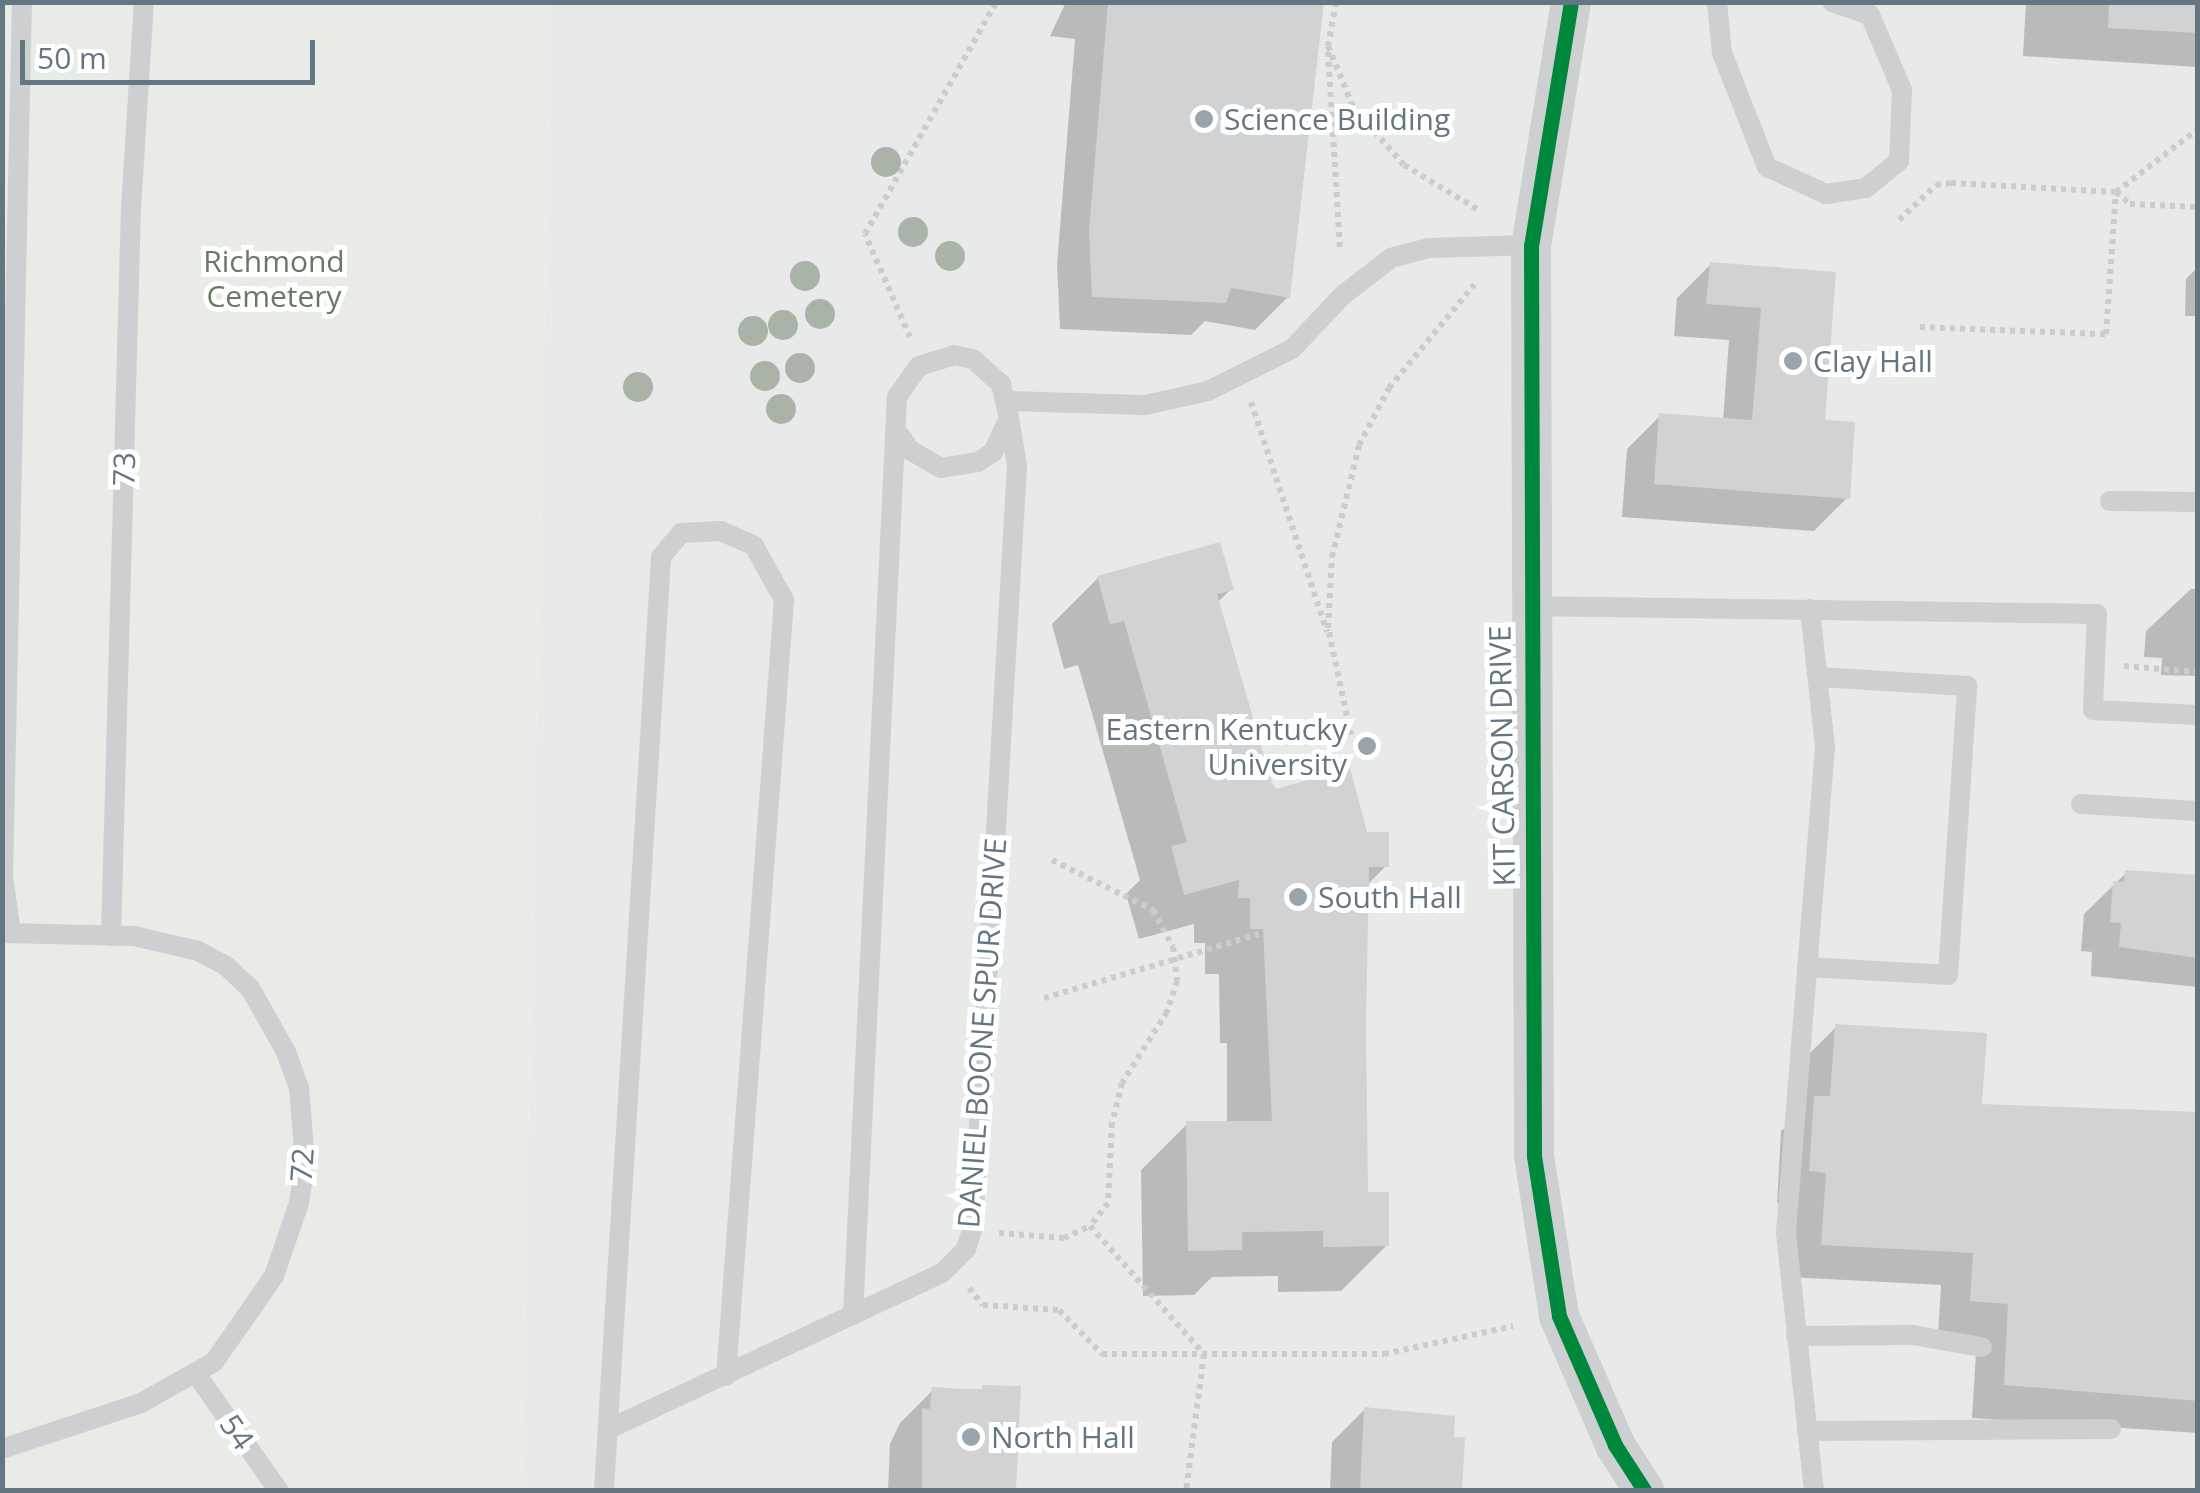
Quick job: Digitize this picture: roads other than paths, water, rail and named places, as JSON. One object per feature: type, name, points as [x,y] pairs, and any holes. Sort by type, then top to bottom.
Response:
[{"type":"street","name":"KIT CARSON DRIVE","points":[[1571,2],[1531,245],[1528,606],[1534,1156],[1560,1316],[1615,1445],[1644,1490]]},
{"type":"lane","points":[[6,933],[4,818],[22,2]]},
{"type":"lane","name":"73","points":[[111,936],[131,227],[144,2]]},
{"type":"lane","points":[[1716,2],[1722,53],[1768,167],[1826,194],[1866,188],[1899,161],[1902,90],[1870,15],[1839,3]]},
{"type":"lane","points":[[1008,410],[1145,404],[1208,391],[1292,349],[1343,295],[1391,258],[1429,248],[1531,245]]},
{"type":"lane","points":[[853,1315],[900,434],[897,397],[918,366],[936,358],[973,359],[989,369],[1008,410],[993,452],[960,468],[924,462],[900,434]]},
{"type":"lane","name":"DANIEL BOONE SPUR DRIVE","points":[[611,1428],[853,1315],[950,1265],[966,1249],[973,1227],[1017,466],[1008,410]]},
{"type":"lane","points":[[2110,501],[2198,502]]},
{"type":"lane","points":[[604,1490],[611,1428],[661,557],[680,533],[721,531],[754,546],[784,600],[726,1376]]},
{"type":"lane","points":[[1528,606],[2097,614],[2093,710],[2198,715]]},
{"type":"lane","points":[[1810,608],[1826,747],[1786,1233],[1814,1490]]},
{"type":"lane","points":[[1807,966],[1948,976],[1966,686],[1818,677]]},
{"type":"lane","points":[[2081,804],[2198,810]]},
{"type":"lane","name":"72","points":[[2,1450],[141,1404],[196,1374],[257,1310],[289,1241],[305,1163],[299,1088],[270,1018],[226,966],[167,942],[6,933]]},
{"type":"lane","points":[[1796,1336],[1913,1336],[1982,1347]]},
{"type":"lane","name":"54","points":[[196,1374],[278,1490]]},
{"type":"lane","points":[[1807,1431],[2112,1429]]},
{"type":"place","name":"Science Building","points":[[1204,119]]},
{"type":"place","name":"Clay Hall","points":[[1793,361]]},
{"type":"place","name":"Eastern Kentucky University","points":[[1367,746]]},
{"type":"place","name":"South Hall","points":[[1298,897]]},
{"type":"place","name":"North Hall","points":[[971,1437]]},
{"type":"park label","name":"Richmond Cemetery","points":[[274,278]]}]
